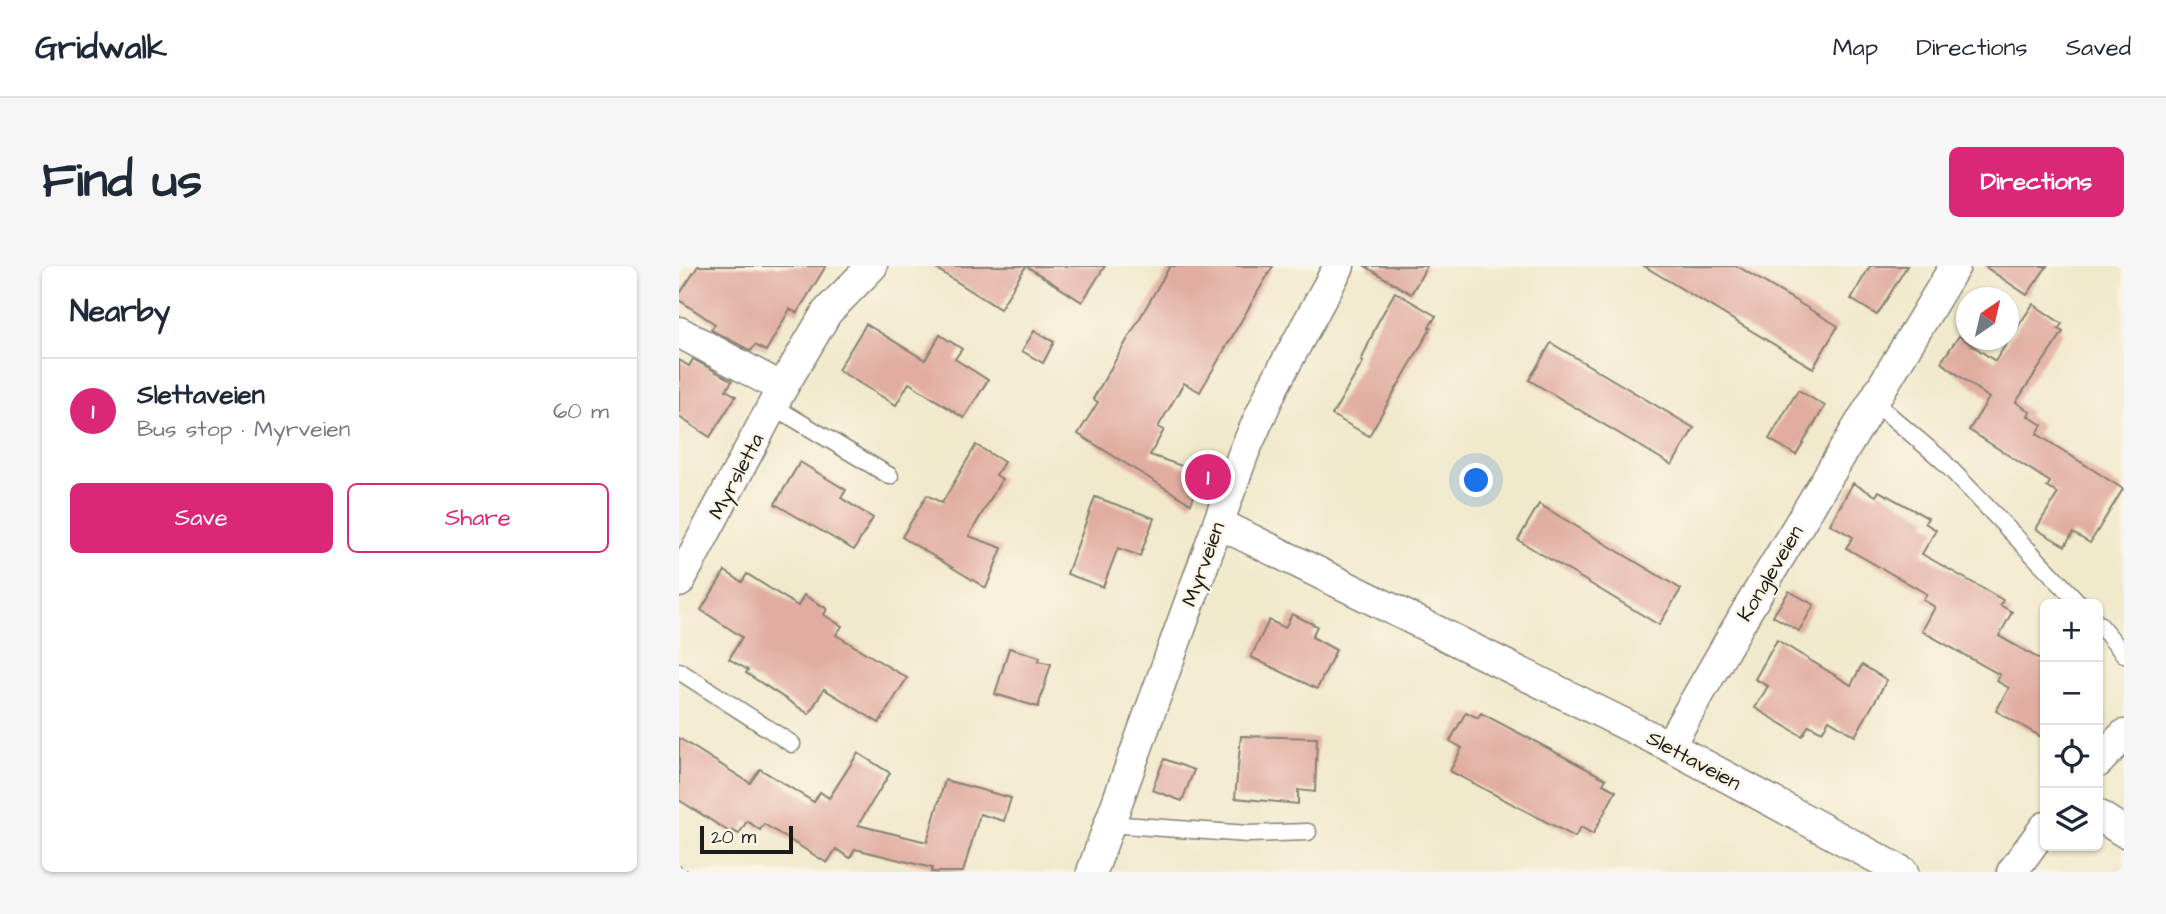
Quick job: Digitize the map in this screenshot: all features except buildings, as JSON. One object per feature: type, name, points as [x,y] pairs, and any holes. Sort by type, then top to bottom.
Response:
[{"type":"street","name":"Myrsletta","points":[[679,582],[827,312],[871,266]]},
{"type":"street","name":"Myrveien","points":[[1092,872],[1244,452],[1270,394],[1339,266]]},
{"type":"street","name":"Kongleveien","points":[[1669,746],[1748,609],[1955,266]]},
{"type":"street","name":"Myrsletta","points":[[679,332],[778,398]]},
{"type":"street","name":"Slettaveien","points":[[1218,523],[1669,746],[1903,872]]},
{"type":"street","points":[[2103,757],[2124,735]]},
{"type":"street","points":[[2103,818],[2124,832]]},
{"type":"street","points":[[2012,872],[2040,834]]},
{"type":"lane","name":"Myrsletta","points":[[778,398],[890,475]]},
{"type":"lane","points":[[1874,402],[1941,459],[2075,599]]},
{"type":"lane","points":[[2103,629],[2124,654]]},
{"type":"lane","points":[[679,671],[792,744]]},
{"type":"lane","points":[[1109,824],[1248,834],[1308,832]]},
{"type":"path","points":[[679,867],[687,872]]},
{"type":"place","name":"Slettaveien","points":[[1208,477]]}]
